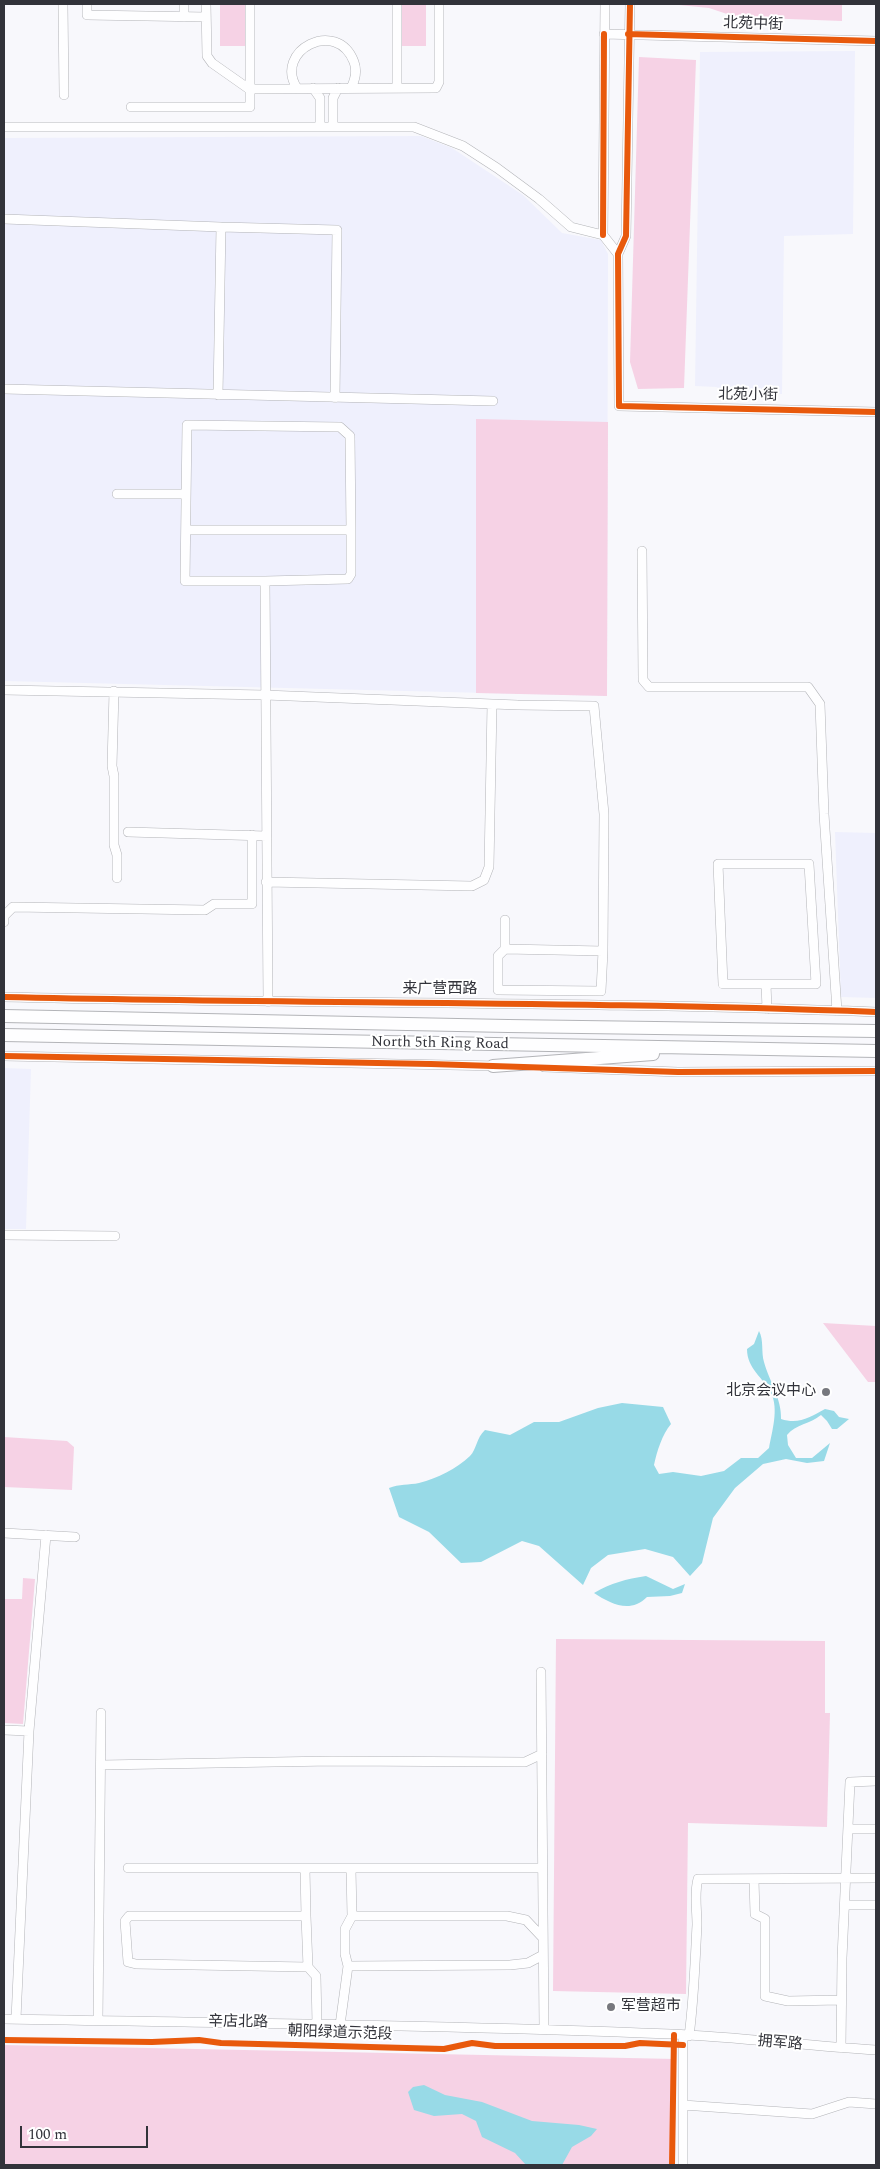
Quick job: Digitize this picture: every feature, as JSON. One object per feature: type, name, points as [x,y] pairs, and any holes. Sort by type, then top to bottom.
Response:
[{"type":"highway","name":"North 5th Ring Road","points":[[4,1016],[508,1026],[876,1030]]},
{"type":"highway","name":"North 5th Ring Road","points":[[4,1035],[876,1051]]},
{"type":"highway","points":[[492,1066],[715,1048]]},
{"type":"street","points":[[63,4],[64,95]]},
{"type":"street","points":[[87,4],[87,15],[206,17]]},
{"type":"street","points":[[184,4],[184,17]]},
{"type":"street","points":[[206,4],[207,56],[212,63],[249,89],[436,88],[439,82],[439,4]]},
{"type":"street","points":[[130,107],[250,107],[250,4]]},
{"type":"street","points":[[397,4],[398,88]]},
{"type":"street","points":[[605,4],[604,235],[618,254],[626,236],[630,4]]},
{"type":"street","name":"北苑中街","points":[[604,34],[876,41]]},
{"type":"street","points":[[297,88],[292,74],[297,54],[305,46],[325,40],[335,42],[351,56],[355,66],[355,76],[351,88]]},
{"type":"street","points":[[313,88],[320,98],[320,125]]},
{"type":"street","points":[[333,125],[333,98],[338,88]]},
{"type":"street","points":[[4,127],[414,126],[463,146],[539,199],[571,227],[604,235]]},
{"type":"street","points":[[4,219],[337,230],[335,398]]},
{"type":"street","points":[[218,395],[222,227]]},
{"type":"street","name":"北苑小街","points":[[618,254],[619,406],[876,412]]},
{"type":"street","points":[[4,389],[493,401]]},
{"type":"street","points":[[187,425],[340,426],[350,436],[351,574],[348,579],[185,581],[186,494],[187,425]]},
{"type":"street","points":[[117,494],[186,494]]},
{"type":"street","points":[[186,530],[351,530]]},
{"type":"street","points":[[642,552],[643,680],[649,687],[808,687],[820,704],[824,814],[837,1011]]},
{"type":"street","points":[[265,581],[264,696],[268,1002]]},
{"type":"street","points":[[4,690],[114,691],[594,706],[604,814],[601,991],[498,990],[498,956],[505,949],[505,920]]},
{"type":"street","points":[[114,691],[112,766],[114,776],[114,845],[117,855],[117,878]]},
{"type":"street","points":[[266,882],[472,886],[484,880],[489,867],[492,704]]},
{"type":"street","points":[[128,832],[266,836]]},
{"type":"street","points":[[252,835],[252,904]]},
{"type":"street","points":[[718,864],[810,864],[816,984],[766,984],[723,984],[718,864]]},
{"type":"street","points":[[4,922],[4,916],[13,907],[205,910],[214,904],[266,904]]},
{"type":"street","points":[[505,949],[603,951]]},
{"type":"street","points":[[766,984],[767,1009]]},
{"type":"street","points":[[542,1003],[543,990]]},
{"type":"street","name":"来广营西路","points":[[4,997],[268,1002],[542,1003],[876,1012]]},
{"type":"street","points":[[4,1056],[492,1066],[678,1072],[876,1071]]},
{"type":"street","points":[[4,1235],[115,1236]]},
{"type":"street","points":[[4,1533],[75,1537]]},
{"type":"street","points":[[16,2019],[29,1731],[46,1535]]},
{"type":"street","points":[[541,1672],[544,2029]]},
{"type":"street","points":[[98,2020],[101,1713]]},
{"type":"street","points":[[4,1730],[29,1731]]},
{"type":"street","points":[[101,1765],[332,1761],[525,1762],[542,1754]]},
{"type":"street","points":[[841,2048],[845,1878],[850,1782],[858,1780],[876,1781]]},
{"type":"street","points":[[849,1829],[876,1829]]},
{"type":"street","points":[[128,1868],[542,1868]]},
{"type":"street","points":[[305,1868],[308,1967],[316,1976],[317,2025]]},
{"type":"street","points":[[340,2025],[348,1966],[345,1954],[345,1929],[352,1916],[351,1869]]},
{"type":"street","points":[[683,2165],[686,2036],[694,1994],[696,1886],[698,1879],[876,1878]]},
{"type":"street","points":[[754,1880],[755,1914],[765,1919],[765,1996],[788,2001],[841,2000]]},
{"type":"street","points":[[845,1905],[876,1904]]},
{"type":"street","points":[[306,1916],[129,1916],[125,1921],[128,1962],[136,1964],[308,1967]]},
{"type":"street","points":[[352,1916],[507,1916],[526,1920],[543,1938]]},
{"type":"street","points":[[348,1966],[528,1963],[543,1955]]},
{"type":"street","name":"辛店北路","points":[[4,2019],[544,2029],[686,2036]]},
{"type":"street","name":"拥军路","points":[[686,2036],[876,2050]]},
{"type":"street","points":[[684,2105],[812,2114],[850,2102],[876,2104]]},
{"type":"shaded area","points":[[220,4],[247,4],[247,46],[220,46]]},
{"type":"shaded area","points":[[399,4],[426,4],[426,46],[399,46]]},
{"type":"shaded area","points":[[669,4],[842,4],[842,21],[736,17],[709,8]]},
{"type":"shaded area","points":[[855,51],[853,234],[784,236],[782,394],[735,393],[716,387],[695,386],[700,52]]},
{"type":"shaded area","points":[[639,57],[696,60],[684,388],[638,389],[630,362]]},
{"type":"shaded area","points":[[421,136],[452,148],[523,195],[562,233],[601,240],[608,254],[607,696],[4,681],[4,138]]},
{"type":"shaded area","points":[[476,419],[608,422],[607,696],[476,693]]},
{"type":"shaded area","points":[[835,832],[876,833],[876,998],[841,997]]},
{"type":"shaded area","points":[[4,1068],[31,1069],[26,1229],[4,1229]]},
{"type":"shaded area","points":[[823,1323],[876,1326],[876,1382],[868,1382]]},
{"type":"shaded area","points":[[4,1437],[67,1441],[74,1447],[72,1490],[4,1487]]},
{"type":"shaded area","points":[[23,1578],[35,1579],[23,1724],[4,1723],[4,1599],[22,1599]]},
{"type":"shaded area","points":[[556,1639],[825,1641],[825,1713],[830,1713],[827,1827],[688,1823],[686,1994],[553,1991]]},
{"type":"shaded area","points":[[4,2045],[676,2059],[674,2165],[4,2165]]},
{"type":"water","points":[[759,1331],[764,1362],[777,1397],[781,1419],[799,1421],[825,1409],[834,1411],[839,1417],[849,1419],[837,1429],[832,1429],[821,1415],[791,1431],[787,1435],[788,1445],[796,1458],[812,1458],[830,1443],[824,1461],[807,1463],[786,1459],[763,1464],[735,1488],[713,1518],[702,1563],[690,1576],[673,1557],[645,1549],[608,1555],[591,1568],[583,1585],[539,1546],[522,1541],[481,1562],[461,1563],[429,1532],[399,1517],[389,1488],[426,1481],[453,1469],[470,1456],[485,1430],[510,1435],[534,1422],[559,1422],[598,1408],[622,1403],[663,1407],[671,1424],[662,1438],[655,1460],[654,1465],[659,1474],[673,1472],[701,1476],[724,1471],[741,1458],[758,1458],[769,1448],[775,1413],[771,1393],[752,1367],[748,1356],[747,1349],[754,1344]]},
{"type":"water","points":[[646,1576],[673,1589],[685,1584],[682,1593],[670,1596],[647,1597],[634,1605],[620,1606],[594,1593],[619,1582]]},
{"type":"water","points":[[424,2085],[445,2095],[482,2102],[532,2121],[579,2125],[597,2129],[591,2136],[572,2147],[562,2165],[526,2165],[515,2153],[482,2137],[476,2121],[462,2114],[434,2116],[414,2110],[408,2092],[413,2087]]},
{"type":"cycle path","points":[[630,4],[626,236],[618,254],[619,406],[876,412]]},
{"type":"cycle path","points":[[603,235],[604,34]]},
{"type":"cycle path","points":[[628,34],[876,41]]},
{"type":"cycle path","points":[[4,997],[549,1004],[876,1012]]},
{"type":"cycle path","points":[[4,1056],[431,1064],[678,1072],[876,1071]]},
{"type":"cycle path","points":[[672,2165],[674,2035]]},
{"type":"cycle path","name":"朝阳绿道示范段","points":[[4,2040],[152,2042],[199,2040],[221,2043],[444,2049],[472,2043],[495,2046],[625,2046],[640,2043],[683,2045]]},
{"type":"place","name":"北京会议中心","points":[[826,1392]]},
{"type":"place","name":"军营超市","points":[[611,2007]]}]
